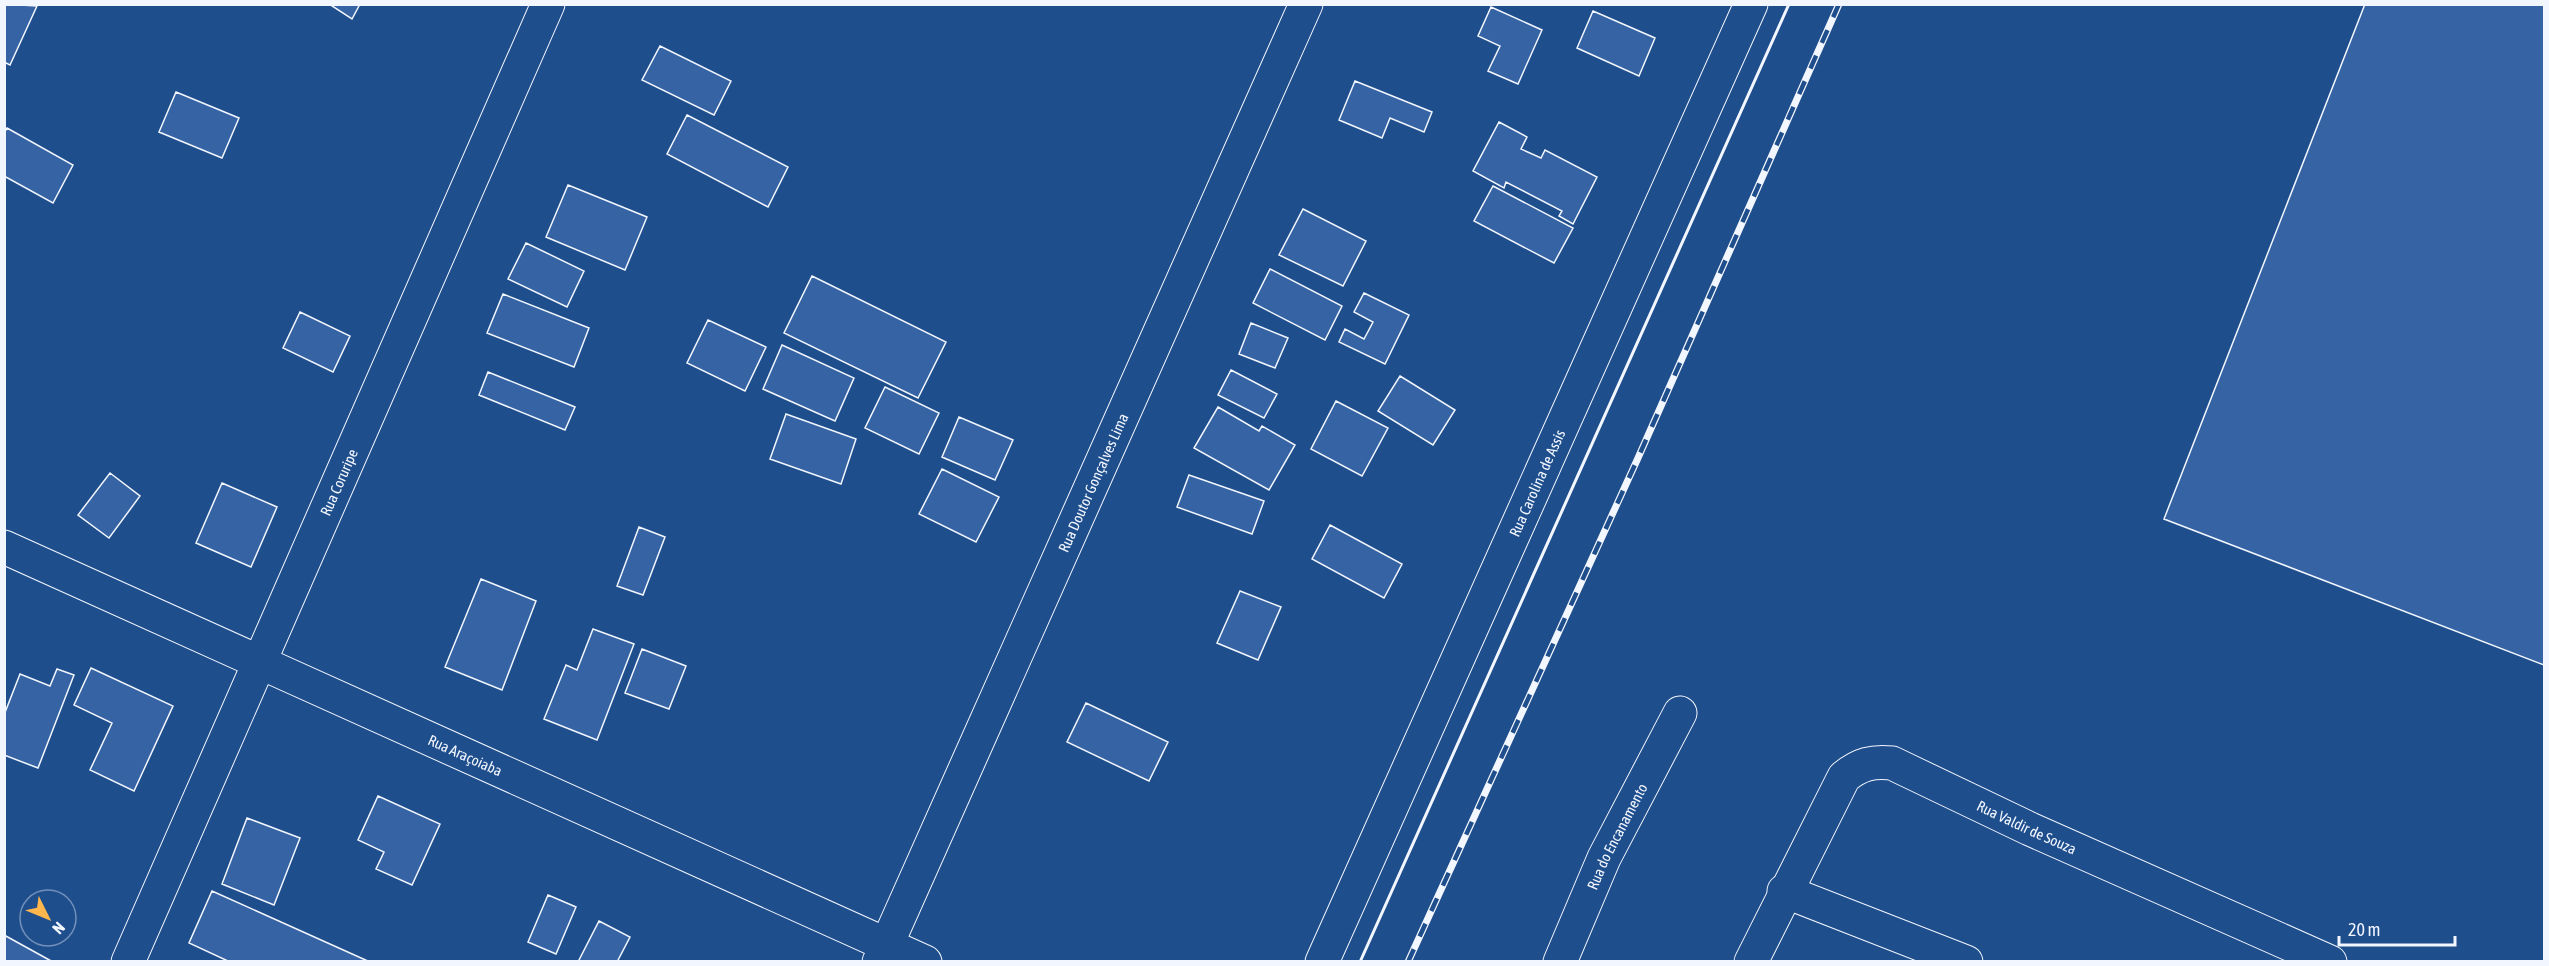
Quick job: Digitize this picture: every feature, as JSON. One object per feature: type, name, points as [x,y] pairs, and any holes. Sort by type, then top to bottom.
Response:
[{"type":"street","name":"Rua Coruripe","points":[[128,962],[548,4]]},
{"type":"street","name":"Rua Doutor Gonçalves Lima","points":[[883,952],[1306,4]]},
{"type":"street","name":"Rua Carolina de Assis","points":[[1322,962],[1751,4]]},
{"type":"street","name":"Rua Araçoiaba","points":[[4,547],[261,663],[883,952],[925,962]]},
{"type":"street","name":"Rua do Encanamento","points":[[1560,962],[1604,858],[1680,712]]},
{"type":"street","name":"Rua Valdir de Souza","points":[[1751,962],[1784,891],[1844,777],[1856,768],[1872,761],[1892,763],[2030,829],[2330,962]]},
{"type":"street","points":[[1784,891],[1966,962]]},
{"type":"building","points":[[4,4],[37,6],[10,65],[4,62]]},
{"type":"building","points":[[329,4],[360,4],[352,19]]},
{"type":"building","points":[[2365,4],[2544,4],[2544,665],[2164,519]]},
{"type":"building","points":[[1491,7],[1542,30],[1518,84],[1488,71],[1500,46],[1478,36]]},
{"type":"building","points":[[1593,11],[1655,38],[1639,76],[1577,48]]},
{"type":"building","points":[[660,46],[731,81],[714,115],[642,80]]},
{"type":"building","points":[[1355,81],[1432,112],[1424,132],[1390,118],[1382,138],[1339,120]]},
{"type":"building","points":[[176,92],[239,118],[222,158],[159,132]]},
{"type":"building","points":[[687,115],[788,167],[768,207],[667,154]]},
{"type":"building","points":[[1499,122],[1527,137],[1521,149],[1541,158],[1545,150],[1597,177],[1573,224],[1559,216],[1562,211],[1506,182],[1504,188],[1473,171]]},
{"type":"building","points":[[7,128],[73,165],[53,203],[4,176],[4,133]]},
{"type":"building","points":[[568,185],[647,217],[625,270],[546,237]]},
{"type":"building","points":[[1493,186],[1573,228],[1554,263],[1474,221]]},
{"type":"building","points":[[1303,209],[1366,241],[1343,286],[1279,255]]},
{"type":"building","points":[[526,243],[584,271],[567,307],[508,279]]},
{"type":"building","points":[[1270,269],[1342,306],[1325,340],[1253,303]]},
{"type":"building","points":[[812,276],[946,342],[918,398],[784,333]]},
{"type":"building","points":[[1364,293],[1409,315],[1385,364],[1339,342],[1345,329],[1364,339],[1373,322],[1354,312]]},
{"type":"building","points":[[503,294],[589,328],[574,367],[487,333]]},
{"type":"building","points":[[300,312],[350,336],[333,372],[283,348]]},
{"type":"building","points":[[708,320],[766,347],[745,391],[687,363]]},
{"type":"building","points":[[1251,323],[1288,338],[1275,368],[1239,354]]},
{"type":"building","points":[[782,345],[854,378],[835,421],[763,389]]},
{"type":"building","points":[[1231,370],[1277,394],[1264,418],[1218,395]]},
{"type":"building","points":[[488,372],[575,407],[565,430],[479,395]]},
{"type":"building","points":[[1400,376],[1455,410],[1433,445],[1378,411]]},
{"type":"building","points":[[885,387],[939,413],[919,454],[865,428]]},
{"type":"building","points":[[1336,401],[1388,428],[1362,476],[1311,449]]},
{"type":"building","points":[[1218,407],[1259,431],[1262,426],[1295,445],[1269,490],[1194,448]]},
{"type":"building","points":[[786,414],[856,439],[841,484],[770,459]]},
{"type":"building","points":[[959,417],[1013,440],[995,480],[942,457]]},
{"type":"building","points":[[942,469],[999,497],[976,542],[919,514]]},
{"type":"building","points":[[110,473],[140,496],[109,538],[78,515]]},
{"type":"building","points":[[1189,475],[1264,501],[1252,534],[1177,507]]},
{"type":"building","points":[[222,483],[277,507],[251,567],[196,543]]},
{"type":"building","points":[[1330,525],[1402,564],[1384,598],[1312,559]]},
{"type":"building","points":[[639,527],[665,537],[643,595],[617,586]]},
{"type":"building","points":[[481,579],[536,601],[502,690],[445,667]]},
{"type":"building","points":[[1240,591],[1281,607],[1258,660],[1217,643]]},
{"type":"building","points":[[593,629],[634,644],[597,740],[544,719],[566,665],[577,670]]},
{"type":"building","points":[[642,649],[686,666],[669,709],[625,693]]},
{"type":"building","points":[[91,668],[173,706],[134,791],[90,770],[112,723],[74,705]]},
{"type":"building","points":[[57,669],[74,675],[38,768],[4,755],[4,715],[20,674],[50,686]]},
{"type":"building","points":[[1086,703],[1168,742],[1149,781],[1067,742]]},
{"type":"building","points":[[378,796],[440,824],[412,885],[376,869],[384,852],[358,840]]},
{"type":"building","points":[[247,818],[300,838],[274,905],[222,884]]},
{"type":"building","points":[[212,891],[370,962],[230,962],[189,943]]},
{"type":"building","points":[[548,895],[576,907],[556,954],[528,942]]},
{"type":"building","points":[[599,921],[630,937],[617,962],[578,962]]},
{"type":"building","points":[[4,935],[18,943],[18,948],[28,948],[53,962],[4,962]]},
{"type":"railway","points":[[1408,962],[1638,458],[1839,4]]},
{"type":"wall","points":[[1360,962],[1789,4]]}]
